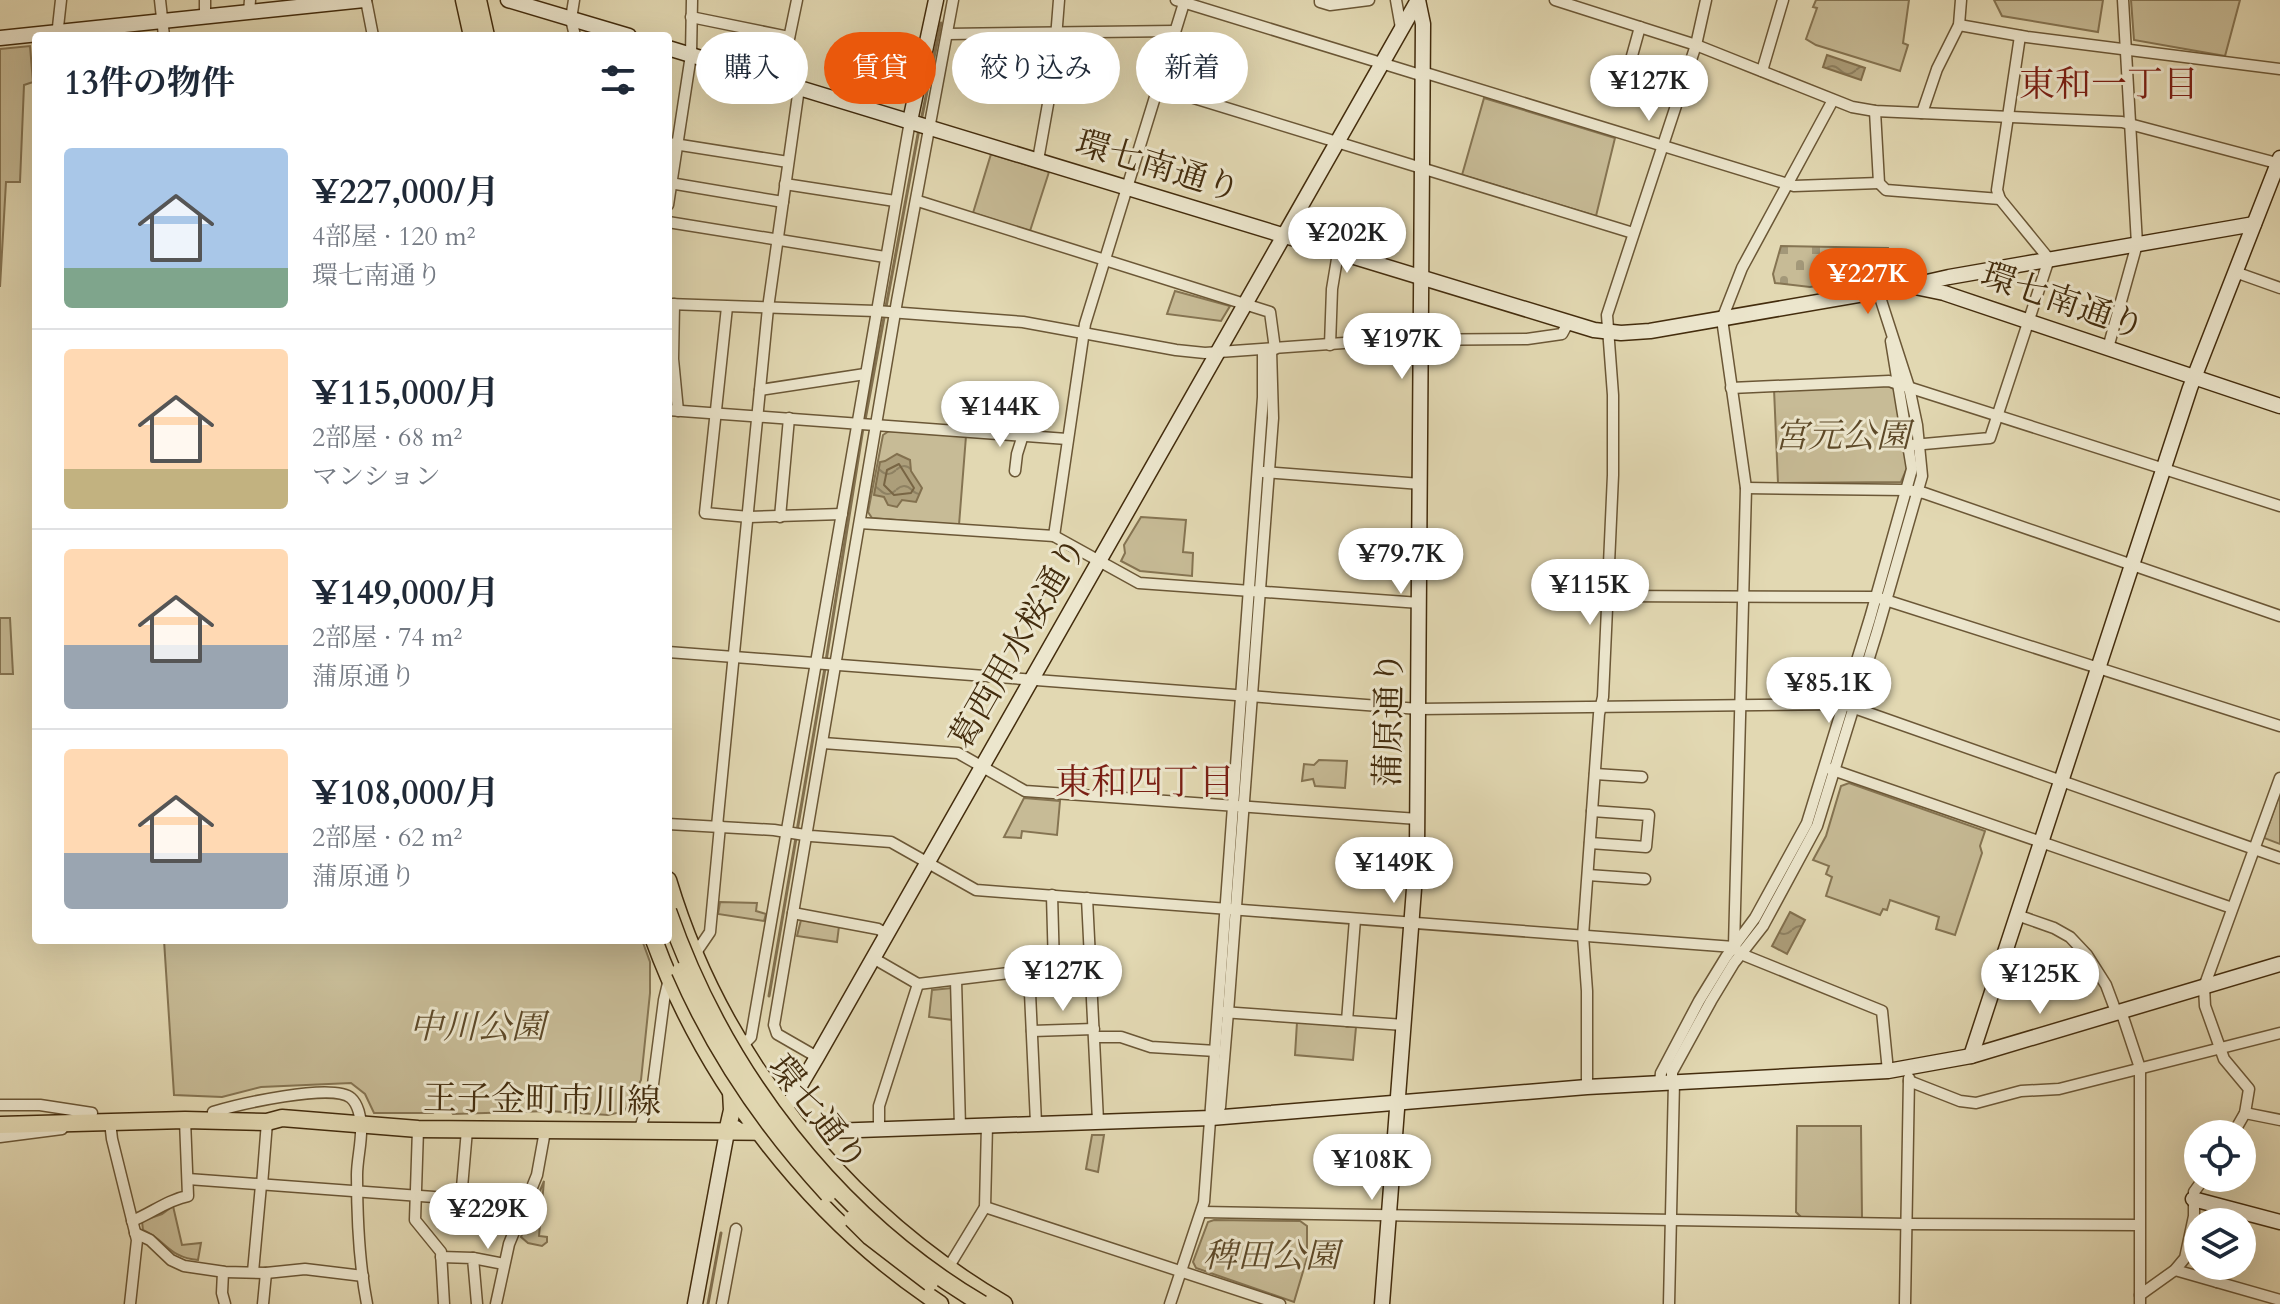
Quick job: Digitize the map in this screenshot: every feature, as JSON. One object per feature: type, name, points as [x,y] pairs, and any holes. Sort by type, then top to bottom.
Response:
[{"type":"main road","points":[[464,0],[471,32]]},
{"type":"main road","points":[[478,0],[485,32]]},
{"type":"main road","points":[[672,891],[695,954],[742,1046],[801,1132],[882,1216],[948,1268],[1004,1304]]},
{"type":"main road","name":"環七通り","points":[[672,922],[686,959],[722,1032],[750,1078],[795,1139],[841,1193],[879,1229],[949,1283],[982,1304]]},
{"type":"main road","points":[[656,944],[669,979],[700,1039],[756,1127],[795,1175],[837,1219],[933,1302]]},
{"type":"main road","name":"環七通り","points":[[669,944],[712,1037],[741,1085],[785,1145],[870,1237],[962,1304]]},
{"type":"main road","points":[[727,1132],[732,1110],[730,1089]]},
{"type":"main road","name":"王子金町市川線","points":[[0,1125],[213,1112],[268,1112],[274,1120]]},
{"type":"main road","name":"王子金町市川線","points":[[0,1115],[274,1120],[418,1129],[727,1132],[756,1127],[801,1132]]},
{"type":"street","points":[[57,32],[61,0]]},
{"type":"street","points":[[160,0],[163,28]]},
{"type":"street","points":[[205,0],[205,16]]},
{"type":"street","points":[[92,32],[163,28],[249,6],[365,0],[372,32]]},
{"type":"street","points":[[508,0],[615,32]]},
{"type":"street","points":[[574,0],[571,19],[574,32]]},
{"type":"street","points":[[692,0],[691,55],[672,144],[788,162]]},
{"type":"street","points":[[790,32],[797,0]]},
{"type":"street","points":[[742,1046],[751,1037],[885,257],[936,0]]},
{"type":"street","points":[[817,1057],[774,1030],[896,312],[953,0]]},
{"type":"street","points":[[1038,160],[1053,76],[1059,0]]},
{"type":"street","points":[[1320,0],[1330,5],[1369,0]]},
{"type":"street","points":[[1396,0],[1401,28]]},
{"type":"street","name":"葛西用水桜通り","points":[[756,1127],[791,1101],[817,1057],[1418,0]]},
{"type":"street","name":"蒲原通り","points":[[1382,1304],[1418,819],[1423,17],[1418,0]]},
{"type":"street","points":[[1555,0],[1696,45],[1833,100],[1875,111],[2130,123],[2279,162],[2194,377],[2162,469],[1971,1056]]},
{"type":"street","points":[[1587,1087],[1587,991],[1583,936],[1602,706],[1613,475],[1613,395],[1607,315],[1696,45],[1706,0]]},
{"type":"street","points":[[1762,71],[1783,0]]},
{"type":"street","points":[[1922,113],[1937,69],[1959,25],[1961,0]]},
{"type":"street","points":[[2108,348],[2137,244],[2123,0]]},
{"type":"street","points":[[947,34],[1175,31],[1180,1],[1208,5],[1381,63],[1794,186],[1879,183]]},
{"type":"street","points":[[691,17],[764,32]]},
{"type":"street","points":[[1959,25],[2020,36],[2280,69]]},
{"type":"street","points":[[1640,27],[1630,63],[1684,82]]},
{"type":"street","points":[[0,38],[32,36]]},
{"type":"street","points":[[2020,36],[1997,190],[2000,199],[2049,259]]},
{"type":"street","name":"環七南通り","points":[[672,49],[696,57]]},
{"type":"street","name":"環七南通り","points":[[808,91],[1568,323],[1607,332],[1650,331],[1910,286],[1944,293],[2280,406]]},
{"type":"street","points":[[1737,950],[1746,488],[1722,319],[1742,268],[1833,100]]},
{"type":"street","points":[[695,954],[710,932],[768,308],[797,104]]},
{"type":"street","points":[[1054,536],[1083,332],[1153,104]]},
{"type":"street","points":[[1213,104],[1633,233]]},
{"type":"street","points":[[1875,111],[1879,183],[1886,190],[2000,199]]},
{"type":"street","points":[[672,183],[783,202]]},
{"type":"street","points":[[785,184],[895,201]]},
{"type":"street","points":[[918,201],[1270,312],[1270,350],[1263,397],[1263,472],[1223,1012],[1220,1107],[1211,1118]]},
{"type":"street","points":[[672,223],[885,257]]},
{"type":"street","points":[[1910,286],[2254,224]]},
{"type":"street","points":[[1330,345],[1332,289],[1338,253]]},
{"type":"street","points":[[1914,445],[1990,438],[2049,259]]},
{"type":"street","points":[[2235,272],[2280,288]]},
{"type":"street","points":[[1878,291],[1909,387],[1914,445]]},
{"type":"street","points":[[672,304],[896,312],[1023,322],[1176,350],[1217,352],[1421,340],[1527,339],[1562,334],[1568,323]]},
{"type":"street","points":[[727,307],[705,513],[749,517],[842,514]]},
{"type":"street","points":[[1669,1304],[1669,1082],[1672,1072],[1737,950],[1763,926],[1817,826],[1828,768],[1922,467],[1897,383],[1890,331]]},
{"type":"street","points":[[672,332],[673,410],[1067,439]]},
{"type":"street","points":[[760,390],[865,374]]},
{"type":"street","points":[[1731,388],[1889,381],[2280,506]]},
{"type":"street","points":[[780,517],[789,418]]},
{"type":"street","points":[[1015,471],[1023,435]]},
{"type":"street","points":[[1263,472],[1421,484]]},
{"type":"street","points":[[1746,488],[1912,491],[2280,616]]},
{"type":"street","points":[[860,523],[1054,536],[1139,583],[1420,603]]},
{"type":"street","points":[[1608,596],[1881,599],[2280,726]]},
{"type":"street","points":[[672,652],[1419,709],[1847,705],[2280,858]]},
{"type":"street","points":[[823,743],[958,753],[1025,791],[1418,819]]},
{"type":"street","points":[[1828,768],[2232,908]]},
{"type":"street","points":[[1595,774],[1642,777]]},
{"type":"street","points":[[2241,1120],[2249,1089],[2224,1059],[2205,1006],[2204,987],[2280,778]]},
{"type":"street","points":[[1590,843],[1646,847],[1649,815],[1592,811]]},
{"type":"street","points":[[672,824],[786,831],[891,842],[976,890],[1737,950],[1882,1011],[1888,1071]]},
{"type":"street","points":[[1588,875],[1645,879]]},
{"type":"street","points":[[1052,895],[1054,968]]},
{"type":"street","points":[[1087,898],[1098,1121]]},
{"type":"street","points":[[793,913],[878,929],[887,934]]},
{"type":"street","points":[[2017,915],[2070,937],[2098,970],[2140,1068],[2140,1299]]},
{"type":"street","points":[[1347,1021],[1355,919]]},
{"type":"street","points":[[873,958],[918,984],[1091,963]]},
{"type":"street","points":[[801,1132],[1211,1118],[1587,1087],[1888,1071],[1971,1056],[2280,964]]},
{"type":"street","points":[[1029,971],[1036,1123]]},
{"type":"street","points":[[639,1131],[652,1092],[669,979]]},
{"type":"street","points":[[956,980],[960,1127]]},
{"type":"street","points":[[879,1129],[879,1106],[918,984]]},
{"type":"street","points":[[1223,1012],[1404,1025]]},
{"type":"street","points":[[1170,1304],[1202,1212],[1216,1051],[1223,1012]]},
{"type":"street","points":[[1032,1031],[1094,1033],[1121,1037],[1151,1047],[1216,1051]]},
{"type":"street","points":[[1909,1081],[1960,1101],[1976,1103],[2021,1091],[2059,1089],[2280,1033]]},
{"type":"street","points":[[1905,1304],[1907,1066]]},
{"type":"street","points":[[213,1112],[260,1099],[336,1094],[346,1095],[354,1101],[361,1127],[358,1194],[367,1304]]},
{"type":"street","points":[[0,1105],[40,1105],[99,1119],[112,1139],[135,1233],[130,1304]]},
{"type":"street","points":[[2245,1113],[2280,1120]]},
{"type":"street","points":[[0,1137],[42,1133],[99,1119]]},
{"type":"street","points":[[132,1221],[152,1213],[171,1199],[188,1196],[185,1120]]},
{"type":"street","points":[[253,1272],[261,1185],[274,1120]]},
{"type":"street","points":[[948,1268],[985,1207],[987,1125]]},
{"type":"street","points":[[418,1129],[415,1220],[441,1252],[444,1304]]},
{"type":"street","points":[[188,1179],[358,1194],[461,1199],[467,1130]]},
{"type":"street","points":[[496,1304],[516,1225],[537,1175],[545,1131]]},
{"type":"street","points":[[695,1304],[727,1132]]},
{"type":"street","points":[[2140,1299],[2185,1258],[2194,1216],[2194,1192]]},
{"type":"street","points":[[2193,1199],[2216,1208]]},
{"type":"street","points":[[985,1207],[1280,1304]]},
{"type":"street","points":[[1202,1212],[1671,1221],[2139,1225]]},
{"type":"street","points":[[2256,1219],[2280,1222]]},
{"type":"street","points":[[722,1304],[736,1229]]},
{"type":"street","points":[[135,1233],[150,1240],[171,1260],[184,1266],[223,1272],[266,1273],[305,1269],[363,1276]]},
{"type":"street","points":[[441,1257],[473,1258],[504,1264]]},
{"type":"street","points":[[473,1258],[477,1304]]},
{"type":"street","points":[[2175,1270],[2280,1300]]},
{"type":"street","points":[[223,1272],[225,1304]]},
{"type":"street","points":[[263,1304],[266,1273]]},
{"type":"street","points":[[2245,1304],[2249,1292]]},
{"type":"green space","points":[[1816,0],[1909,0],[1903,43],[1908,45],[1900,71],[1816,45],[1806,39],[1817,8],[1813,7]]},
{"type":"green space","points":[[1994,0],[2103,0],[2098,32],[2002,16]]},
{"type":"green space","points":[[2131,0],[2240,0],[2225,56],[2134,40]]},
{"type":"green space","points":[[30,46],[32,82],[24,85],[20,182],[6,182],[0,287],[0,49]]},
{"type":"green space","points":[[1484,98],[1615,138],[1596,216],[1462,175]]},
{"type":"green space","points":[[991,154],[1049,172],[1030,231],[973,213]]},
{"type":"green space","points":[[1781,246],[1888,248],[1893,274],[1810,287],[1775,283],[1773,274]]},
{"type":"green space","points":[[1175,291],[1230,306],[1221,321],[1167,314]]},
{"type":"green space","name":"宮元公園","points":[[1888,386],[1894,389],[1907,468],[1901,482],[1778,483],[1774,389]]},
{"type":"green space","points":[[889,431],[966,436],[959,525],[872,518],[868,512],[883,435]]},
{"type":"green space","points":[[1141,517],[1186,520],[1183,552],[1193,553],[1192,576],[1140,571],[1121,561],[1125,553],[1124,545]]},
{"type":"green space","points":[[0,618],[10,618],[13,674],[0,674]]},
{"type":"green space","points":[[1319,760],[1347,761],[1345,788],[1315,786],[1313,779],[1302,781],[1304,764],[1314,765]]},
{"type":"green space","points":[[1849,783],[1985,831],[1980,846],[1982,853],[1955,935],[1936,929],[1939,917],[1890,900],[1887,910],[1883,909],[1880,915],[1826,896],[1832,877],[1826,874],[1829,866],[1813,860],[1826,836],[1841,786]]},
{"type":"green space","points":[[2280,793],[2280,844],[2264,838]]},
{"type":"green space","points":[[1024,798],[1060,801],[1057,835],[1022,831],[1021,838],[1004,837]]},
{"type":"green space","points":[[720,902],[757,903],[756,911],[766,914],[764,921],[718,914]]},
{"type":"green space","points":[[801,920],[839,926],[837,942],[797,936]]},
{"type":"green space","name":"中川公園","points":[[164,944],[643,944],[650,962],[641,1080],[625,1111],[608,1115],[549,1111],[453,1114],[449,1109],[438,1108],[433,1113],[374,1113],[365,1094],[351,1083],[261,1087],[222,1097],[174,1095]]},
{"type":"green space","points":[[952,988],[953,1020],[929,1017],[932,990]]},
{"type":"green space","points":[[1297,1022],[1356,1027],[1353,1060],[1295,1055]]},
{"type":"green space","points":[[1797,1126],[1861,1126],[1862,1219],[1801,1217],[1796,1212]]},
{"type":"green space","points":[[1092,1135],[1104,1135],[1098,1172],[1086,1169]]},
{"type":"green space","points":[[544,1181],[539,1236],[547,1237],[547,1242],[542,1246],[528,1243],[521,1237]]},
{"type":"green space","points":[[173,1206],[182,1245],[201,1243],[198,1260],[180,1256],[143,1230],[142,1221],[162,1214]]},
{"type":"green space","name":"稗田公園","points":[[1300,1221],[1307,1226],[1307,1258],[1294,1302],[1196,1268],[1193,1262],[1208,1222]]},
{"type":"water","points":[[1827,55],[1865,68],[1861,80],[1823,67]]},
{"type":"water","points":[[897,454],[910,460],[911,471],[922,488],[916,502],[902,500],[897,507],[888,505],[884,497],[874,495],[880,462]]},
{"type":"water","points":[[1790,912],[1805,920],[1787,954],[1772,946]]},
{"type":"waterway","points":[[921,121],[941,23]]},
{"type":"waterway","points":[[865,420],[919,129]]},
{"type":"waterway","points":[[826,661],[863,428]]},
{"type":"waterway","points":[[797,831],[825,668]]},
{"type":"waterway","points":[[769,996],[796,838]]},
{"type":"waterway","points":[[708,1304],[721,1233]]},
{"type":"district","name":"東和一丁目","points":[[2109,84]]},
{"type":"district","name":"東和四丁目","points":[[1145,782]]}]
